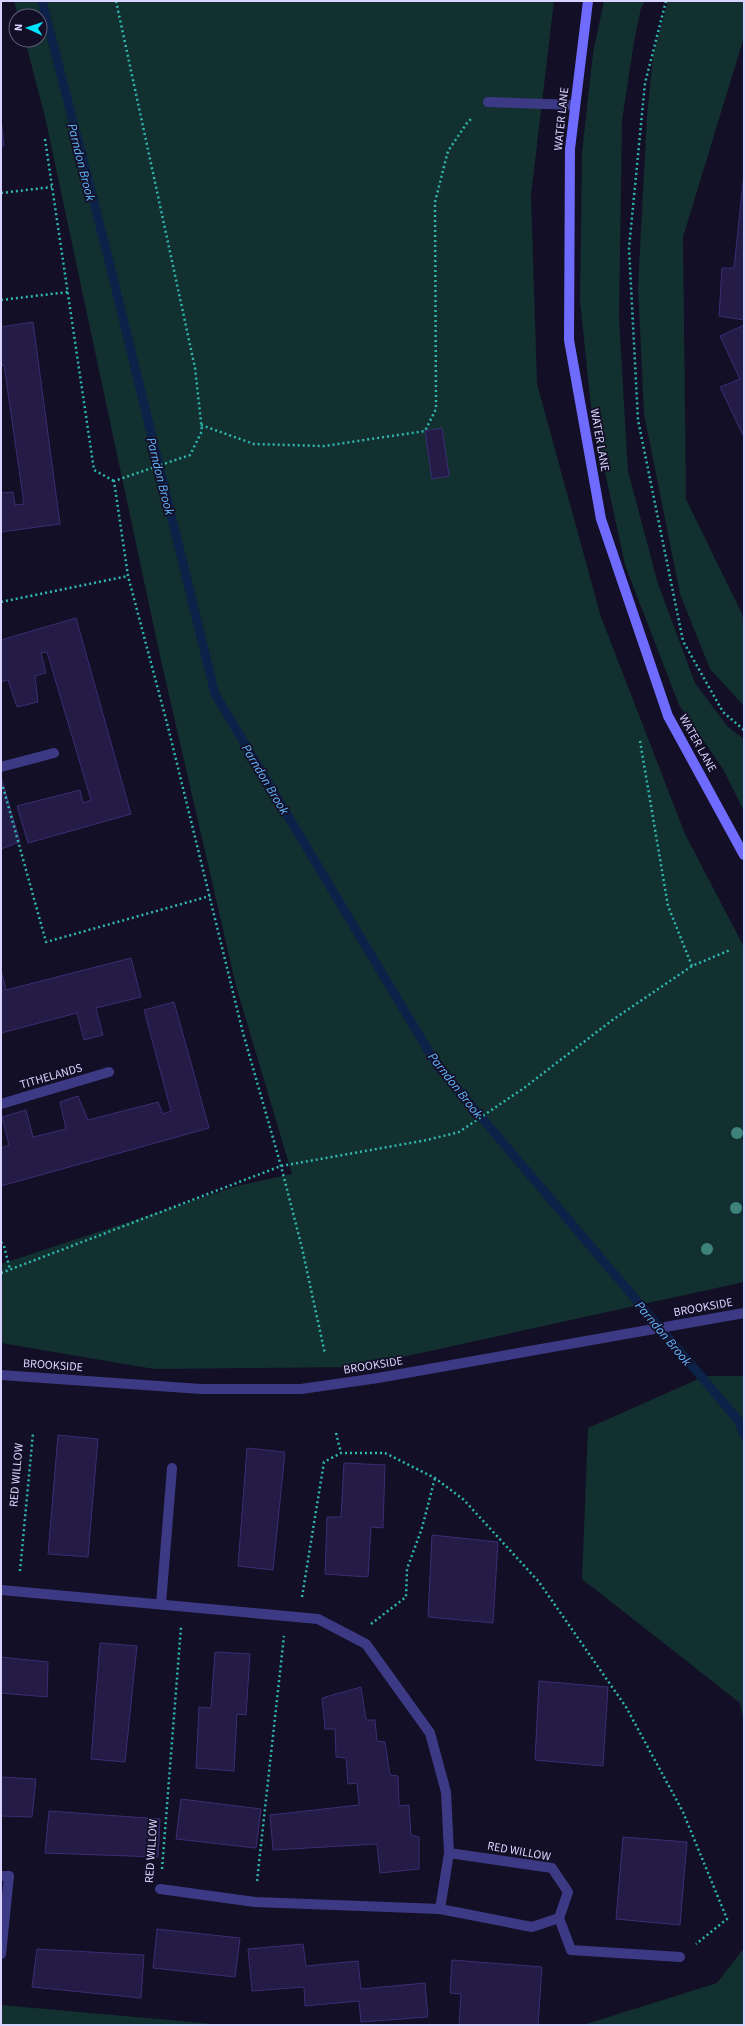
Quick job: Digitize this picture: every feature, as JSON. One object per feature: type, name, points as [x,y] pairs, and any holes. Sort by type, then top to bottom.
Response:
[{"type":"main road","name":"WATER LANE","points":[[588,1],[570,149],[568,340],[601,519],[668,716],[744,855]]},
{"type":"street","points":[[488,102],[576,105]]},
{"type":"street","points":[[1,767],[54,753]]},
{"type":"street","name":"TITHELANDS","points":[[1,1104],[108,1072]]},
{"type":"street","name":"BROOKSIDE","points":[[1,1375],[201,1389],[301,1389],[378,1378],[744,1313]]},
{"type":"street","points":[[161,1604],[172,1468]]},
{"type":"street","points":[[1,1590],[318,1619],[366,1644],[430,1733],[446,1792],[449,1853],[440,1909]]},
{"type":"street","name":"RED WILLOW","points":[[160,1890],[255,1902],[440,1909],[532,1927],[560,1918],[568,1892],[552,1868],[449,1853]]},
{"type":"street","points":[[1,1954],[5,1876]]},
{"type":"street","points":[[560,1918],[571,1950],[680,1957]]},
{"type":"path","points":[[45,139],[94,470],[114,481],[190,455],[202,431],[195,368],[116,1]]},
{"type":"path","points":[[666,1],[645,83],[629,248],[638,420],[683,641],[723,712],[744,730]]},
{"type":"path","points":[[201,425],[254,444],[324,446],[425,431],[436,409],[435,202],[438,184],[448,151],[466,123],[488,102]]},
{"type":"path","points":[[1,193],[52,187]]},
{"type":"path","points":[[1,300],[68,292]]},
{"type":"path","points":[[114,481],[128,576],[168,727],[243,1033],[281,1166],[302,1248],[325,1354]]},
{"type":"path","points":[[1,602],[128,576]]},
{"type":"path","points":[[640,741],[668,906],[692,966]]},
{"type":"path","points":[[1,780],[46,942],[210,896]]},
{"type":"path","points":[[1,1273],[281,1166],[428,1140],[459,1132],[524,1088],[611,1021],[692,966],[730,950]]},
{"type":"path","points":[[1,1242],[4,1246],[10,1270]]},
{"type":"path","name":"RED WILLOW","points":[[18,1591],[33,1433]]},
{"type":"path","points":[[336,1433],[341,1453]]},
{"type":"path","points":[[298,1617],[324,1462],[341,1453],[385,1453],[435,1478],[464,1500],[539,1582],[626,1707],[683,1812],[727,1919],[680,1957]]},
{"type":"path","points":[[353,1637],[406,1597],[408,1569],[422,1528],[435,1478]]},
{"type":"path","name":"RED WILLOW","points":[[160,1890],[183,1606]]},
{"type":"path","points":[[255,1902],[286,1616]]},
{"type":"green space","points":[[14,1],[554,1],[531,195],[537,384],[601,617],[685,834],[744,947],[744,1282],[357,1367],[154,1369],[1,1343],[1,1264],[237,1186],[292,1174],[236,986],[160,656],[45,117],[27,48],[48,48],[48,8],[16,8]]},
{"type":"green space","points":[[604,1],[645,1],[641,8],[634,42],[622,121],[619,319],[628,471],[658,584],[695,683],[728,727],[744,739],[744,811],[723,769],[679,705],[625,565],[591,407],[580,301],[582,152],[593,53]]},
{"type":"green space","points":[[668,1],[744,1],[744,37],[683,237],[686,499],[742,614],[744,623],[744,706],[710,669],[680,594],[644,414],[638,287],[647,116],[653,55]]},
{"type":"green space","points":[[705,1376],[744,1376],[744,1724],[740,1703],[582,1579],[588,1428]]},
{"type":"green space","points":[[744,1948],[744,2025],[583,2025],[717,1983]]},
{"type":"green space","points":[[1,2005],[225,2025],[1,2025]]},
{"type":"building","points":[[1,118],[4,146],[1,146]]},
{"type":"building","points":[[744,173],[744,320],[719,316],[722,268],[734,268]]},
{"type":"building","points":[[33,322],[60,524],[1,532],[1,493],[13,492],[15,505],[24,504],[4,365],[1,366],[1,327]]},
{"type":"building","points":[[744,325],[744,437],[720,387],[740,379],[720,336]]},
{"type":"building","points":[[442,428],[449,476],[432,479],[425,431]]},
{"type":"building","points":[[76,618],[131,814],[28,843],[17,806],[80,790],[83,803],[91,800],[47,652],[41,653],[46,673],[35,676],[38,702],[17,707],[8,680],[1,682],[1,640]]},
{"type":"building","points":[[1,777],[20,842],[1,849]]},
{"type":"building","points":[[131,958],[141,997],[96,1008],[103,1035],[84,1040],[77,1013],[1,1033],[1,970],[6,990]]},
{"type":"building","points":[[174,1002],[209,1128],[1,1186],[1,1148],[9,1145],[2,1117],[26,1110],[33,1137],[66,1129],[60,1102],[78,1096],[88,1120],[158,1102],[163,1114],[171,1111],[144,1010]]},
{"type":"building","points":[[58,1435],[98,1439],[88,1557],[48,1554]]},
{"type":"building","points":[[247,1448],[285,1452],[273,1570],[238,1566]]},
{"type":"building","points":[[344,1463],[385,1465],[383,1528],[371,1527],[368,1577],[325,1574],[327,1517],[341,1517]]},
{"type":"building","points":[[432,1535],[498,1542],[493,1623],[428,1617]]},
{"type":"building","points":[[100,1643],[137,1646],[125,1762],[91,1759]]},
{"type":"building","points":[[215,1652],[250,1654],[246,1715],[237,1714],[234,1771],[196,1768],[199,1707],[211,1708]]},
{"type":"building","points":[[1,1657],[48,1662],[47,1697],[1,1693]]},
{"type":"building","points":[[539,1681],[608,1687],[603,1766],[535,1760]]},
{"type":"building","points":[[361,1687],[366,1720],[375,1720],[377,1741],[385,1742],[390,1775],[398,1776],[399,1806],[409,1805],[411,1835],[419,1837],[419,1869],[380,1873],[377,1844],[273,1850],[270,1815],[359,1805],[357,1783],[348,1784],[346,1758],[336,1757],[335,1729],[325,1729],[322,1698]]},
{"type":"building","points":[[1,1777],[36,1779],[32,1817],[1,1816]]},
{"type":"building","points":[[181,1799],[261,1809],[256,1848],[176,1839]]},
{"type":"building","points":[[49,1811],[160,1819],[158,1857],[45,1853]]},
{"type":"building","points":[[623,1837],[687,1842],[680,1925],[616,1919]]},
{"type":"building","points":[[157,1929],[240,1938],[235,1977],[153,1968]]},
{"type":"building","points":[[303,1944],[306,1966],[358,1961],[361,1989],[425,1983],[428,2017],[361,2022],[359,2001],[305,2006],[304,1987],[252,1991],[248,1949]]},
{"type":"building","points":[[37,1949],[144,1955],[141,1998],[32,1987]]},
{"type":"building","points":[[452,1960],[542,1967],[538,2025],[459,2025],[461,1994],[450,1993]]},
{"type":"waterway","name":"Parndon Brook","points":[[42,1],[108,257],[215,694],[437,1065],[738,1420],[744,1435]]}]
